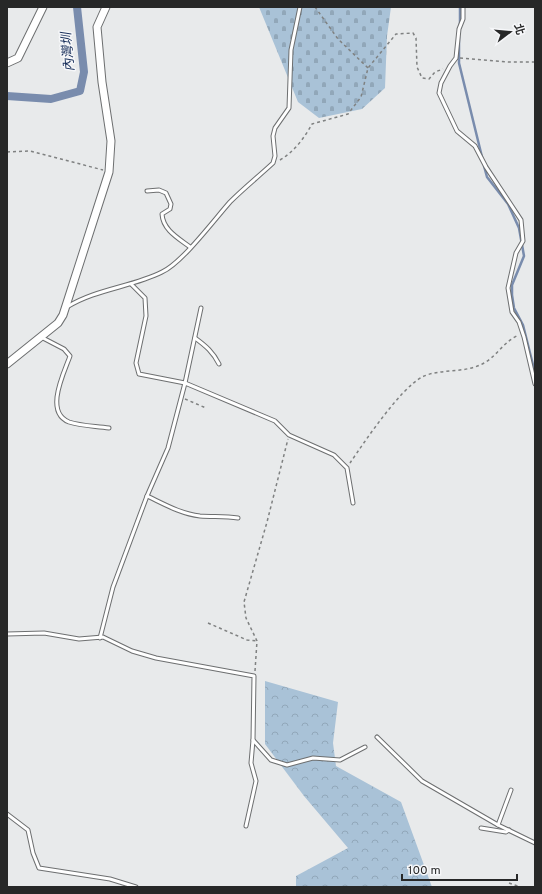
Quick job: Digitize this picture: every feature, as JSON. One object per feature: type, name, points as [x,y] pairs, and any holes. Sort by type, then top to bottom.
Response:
[{"type":"street","points":[[7,64],[18,58],[43,7]]},
{"type":"street","points":[[7,364],[58,323],[67,307],[109,172],[111,141],[102,82],[97,27],[106,7]]},
{"type":"lane","points":[[67,307],[76,301],[131,284],[163,272],[178,261],[240,193],[273,163],[275,156],[273,136],[275,128],[289,108],[291,50],[300,7]]},
{"type":"lane","points":[[463,7],[463,19],[458,29],[456,58],[441,83],[439,93],[457,130],[475,146],[486,167],[521,220],[523,241],[516,253],[508,288],[512,312],[522,333],[535,384]]},
{"type":"lane","points":[[147,191],[159,190],[166,193],[171,204],[170,209],[162,214],[163,222],[169,230],[190,247]]},
{"type":"lane","points":[[131,284],[145,298],[146,316],[136,363],[139,374],[185,383],[275,421],[288,435],[334,455],[347,468],[353,503]]},
{"type":"lane","points":[[100,638],[113,587],[147,496],[168,448],[182,398],[201,308]]},
{"type":"lane","points":[[41,337],[64,349],[70,356],[56,397],[56,408],[61,418],[69,422],[109,428]]},
{"type":"lane","points":[[195,338],[215,355],[219,364]]},
{"type":"lane","points":[[147,496],[183,512],[201,516],[225,516],[238,518]]},
{"type":"lane","points":[[7,634],[44,633],[79,639],[100,638],[132,651],[156,658],[254,676],[253,740],[251,763],[256,781],[246,826]]},
{"type":"lane","points":[[377,737],[422,781],[498,825],[535,843]]},
{"type":"lane","points":[[253,740],[271,760],[287,765],[313,758],[340,760],[365,748]]},
{"type":"lane","points":[[498,825],[511,790]]},
{"type":"lane","points":[[7,814],[28,830],[33,853],[39,868],[110,879],[136,887]]},
{"type":"lane","points":[[481,828],[506,832],[509,830]]},
{"type":"path","points":[[315,7],[338,39],[368,68]]},
{"type":"path","points":[[273,163],[287,156],[306,134],[312,124],[348,114],[361,96],[368,68],[396,34],[408,32],[413,33],[416,38],[417,67],[422,78],[429,79],[435,72],[450,66]]},
{"type":"path","points":[[456,58],[509,62],[535,62]]},
{"type":"path","points":[[7,152],[30,151],[109,172]]},
{"type":"path","points":[[347,468],[363,443],[404,390],[422,377],[462,370],[485,363],[511,338],[522,333]]},
{"type":"path","points":[[182,398],[206,408]]},
{"type":"path","points":[[254,676],[257,641],[246,618],[244,602],[267,522],[288,435]]},
{"type":"path","points":[[208,622],[247,640],[257,641]]},
{"type":"path","points":[[509,883],[520,887]]},
{"type":"green space","points":[[259,7],[391,7],[387,36],[385,88],[362,109],[319,118],[298,102]]},
{"type":"green space","points":[[265,681],[338,702],[333,743],[336,766],[401,802],[432,887],[296,887],[296,876],[348,848],[304,796],[265,744]]},
{"type":"waterway","name":"內灣圳","points":[[7,96],[51,99],[80,91],[84,72],[77,7]]},
{"type":"waterway","points":[[460,7],[460,26]]},
{"type":"waterway","points":[[459,37],[459,63],[482,157]]},
{"type":"waterway","points":[[484,166],[487,177],[508,204],[519,228],[524,256],[512,285],[512,295],[514,308],[523,325],[535,373]]}]
